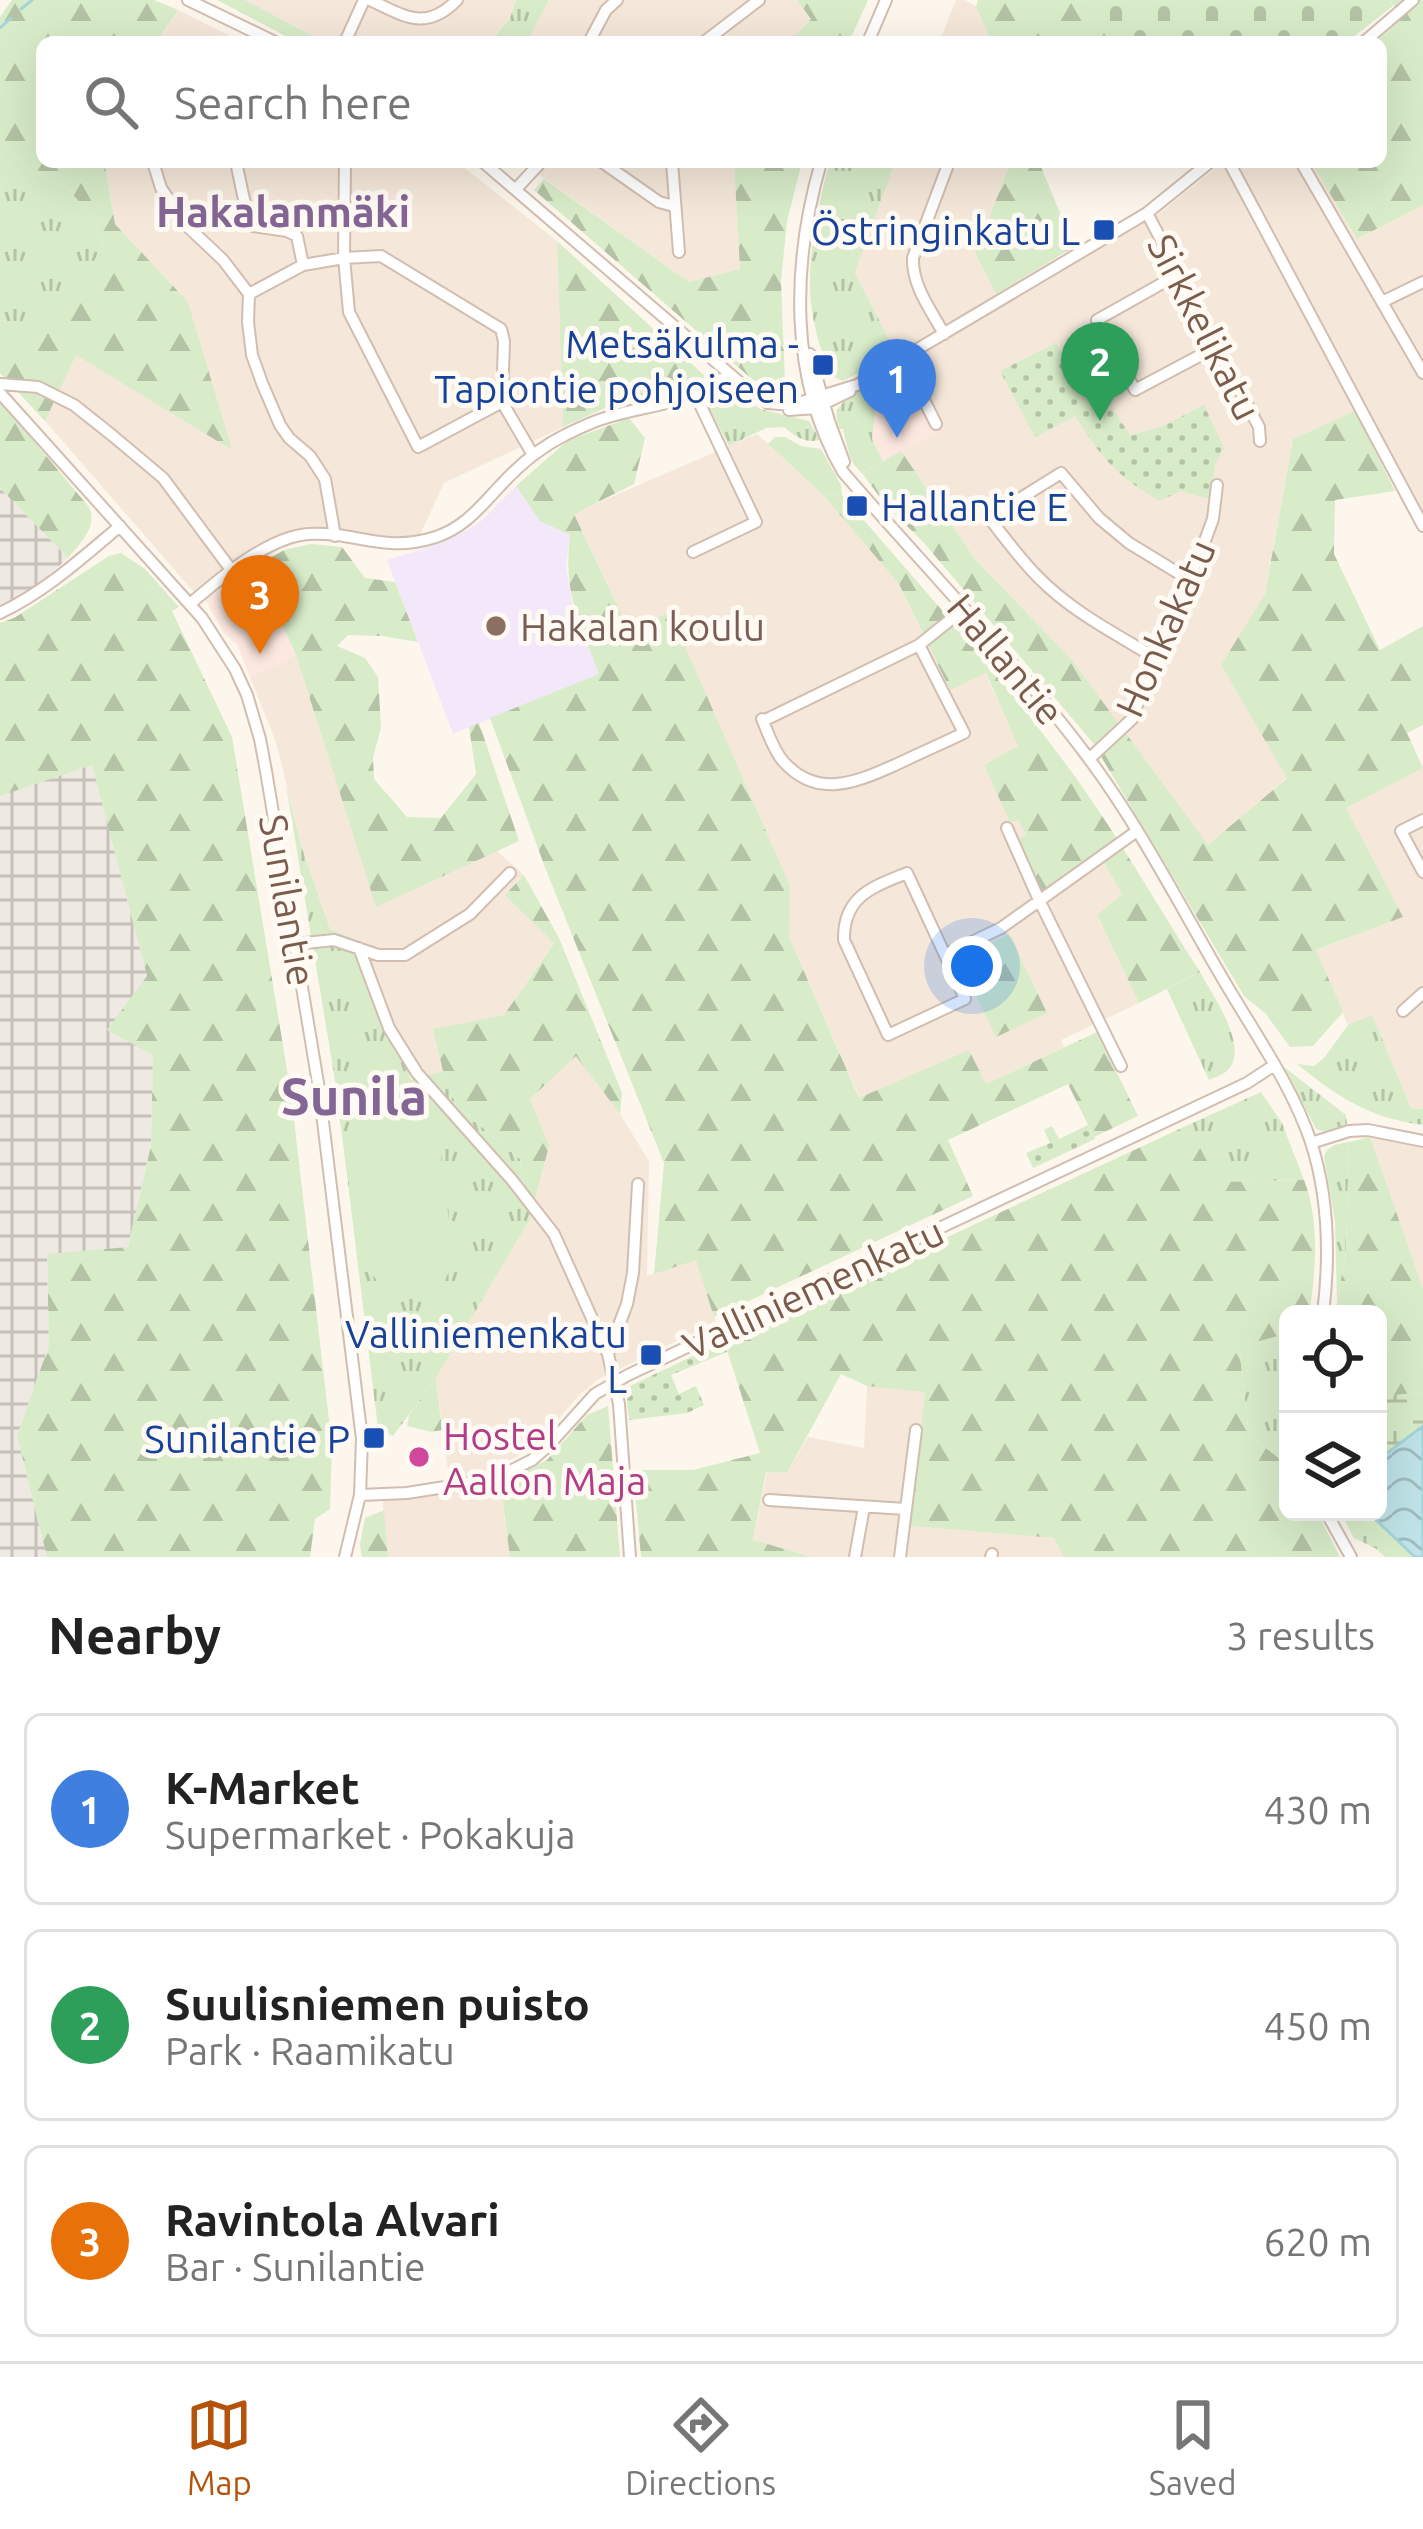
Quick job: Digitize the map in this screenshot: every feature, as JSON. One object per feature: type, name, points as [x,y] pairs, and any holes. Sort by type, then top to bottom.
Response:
[{"type":"street","points":[[188,0],[263,36]]},
{"type":"street","points":[[348,36],[367,0],[409,19],[430,18],[458,0]]},
{"type":"street","points":[[593,36],[606,10],[617,0]]},
{"type":"street","points":[[731,0],[741,14]]},
{"type":"street","points":[[712,36],[759,0]]},
{"type":"street","points":[[871,36],[886,0]]},
{"type":"street","points":[[1371,36],[1413,0]]},
{"type":"street","points":[[155,168],[161,188],[187,226],[223,260],[249,294],[252,355],[280,425],[325,478],[335,536]]},
{"type":"street","points":[[237,168],[249,223],[297,236],[303,265]]},
{"type":"street","points":[[345,168],[349,312],[418,446],[502,402]]},
{"type":"street","points":[[490,168],[728,374],[768,403],[793,410],[857,385],[944,334],[1147,214],[1203,168]]},
{"type":"street","points":[[516,189],[535,168]]},
{"type":"street","points":[[611,168],[659,202],[674,206]]},
{"type":"street","points":[[672,168],[679,252]]},
{"type":"street","name":"Hallantie","points":[[819,168],[806,226],[800,300],[818,402],[843,459],[860,491],[1089,759],[1137,830],[1274,1066],[1311,1143],[1320,1176],[1327,1229],[1324,1305]]},
{"type":"street","points":[[944,334],[912,272],[947,168]]},
{"type":"street","points":[[1232,168],[1423,526]]},
{"type":"street","points":[[1304,168],[1423,374]]},
{"type":"street","name":"Sirkkelikatu","points":[[1147,214],[1258,427],[1260,441]]},
{"type":"street","points":[[249,294],[303,265],[382,256],[501,328],[502,402],[533,455]]},
{"type":"street","points":[[1178,275],[1096,320],[1135,390],[1216,347]]},
{"type":"street","points":[[1382,302],[1423,282]]},
{"type":"street","points":[[903,358],[936,424]]},
{"type":"street","points":[[190,604],[266,548],[290,537],[335,536],[392,545],[442,535],[472,518],[503,482],[561,437],[606,417],[696,396],[728,374]]},
{"type":"street","points":[[0,388],[38,387],[74,405],[163,478],[232,571]]},
{"type":"street","name":"Sunilantie","points":[[0,388],[190,604],[235,669],[254,717],[319,1088],[362,1439],[360,1495],[345,1557]]},
{"type":"street","points":[[693,552],[756,522],[696,396]]},
{"type":"street","points":[[1154,657],[1065,600],[1038,577],[989,518],[1061,473],[1099,518],[1129,543],[1188,579]]},
{"type":"street","name":"Honkakatu","points":[[1089,759],[1132,719],[1213,518],[1217,485]]},
{"type":"street","points":[[0,613],[60,577],[120,526]]},
{"type":"street","points":[[919,645],[964,733],[838,786],[819,785],[799,776],[779,758],[762,720],[919,645],[964,609]]},
{"type":"street","points":[[1423,820],[1401,831],[1423,872]]},
{"type":"street","points":[[1007,828],[1121,1066]]},
{"type":"street","points":[[945,955],[1000,928],[1137,830]]},
{"type":"street","points":[[907,872],[945,955],[965,999],[888,1035],[844,940],[844,922],[868,890],[907,872]]},
{"type":"street","points":[[295,944],[334,940],[378,955],[405,955],[470,914],[510,873]]},
{"type":"street","points":[[359,948],[389,1028],[417,1073],[554,1234],[608,1354],[616,1382],[630,1557]]},
{"type":"street","points":[[1403,1011],[1423,993]]},
{"type":"street","name":"Valliniemenkatu","points":[[360,1495],[407,1493],[504,1474],[532,1460],[595,1394],[616,1382],[1274,1066]]},
{"type":"street","points":[[1311,1143],[1368,1130],[1423,1142]]},
{"type":"street","points":[[608,1354],[633,1273],[638,1184]]},
{"type":"street","points":[[900,1557],[916,1430]]},
{"type":"street","points":[[770,1501],[905,1509]]},
{"type":"street","points":[[855,1557],[864,1507]]},
{"type":"street","points":[[1331,1521],[1351,1557]]},
{"type":"shaded area","points":[[245,0],[516,0],[495,36],[313,36]]},
{"type":"shaded area","points":[[549,0],[797,0],[812,19],[795,36],[530,36]]},
{"type":"shaded area","points":[[956,0],[964,0],[976,6],[988,36],[941,36]]},
{"type":"shaded area","points":[[178,10],[230,36],[160,36]]},
{"type":"shaded area","points":[[105,168],[465,168],[557,241],[563,427],[444,483],[419,537],[382,541],[339,530],[308,529],[283,534],[194,592],[45,421],[76,354],[230,449],[188,302],[115,224]]},
{"type":"shaded area","points":[[529,168],[734,168],[741,269],[689,282]]},
{"type":"shaded area","points":[[893,168],[1009,168],[975,253],[1002,306],[1156,216],[1216,168],[1315,168],[1357,239],[1423,205],[1423,519],[1364,408],[1293,439],[1264,597],[1221,665],[1287,777],[1208,846],[1072,660],[975,559],[901,451],[937,432],[855,273]]},
{"type":"shaded area","points":[[911,381],[938,433],[883,461],[872,439],[877,399]]},
{"type":"shaded area","points":[[757,434],[822,494],[899,584],[949,690],[985,673],[1019,747],[984,765],[1011,822],[1018,819],[1026,836],[1019,840],[1099,854],[1122,894],[1097,916],[1139,1003],[1061,1040],[1064,1047],[986,1084],[969,1050],[860,1099],[789,937],[790,886],[670,613],[629,630],[574,513]]},
{"type":"shaded area","name":"Hakalan koulu","points":[[516,486],[540,521],[570,535],[566,565],[573,609],[600,674],[453,734],[387,560],[466,531]]},
{"type":"shaded area","points":[[0,488],[68,558],[35,587],[0,606]]},
{"type":"shaded area","points":[[246,572],[279,618],[296,655],[250,677],[237,645],[224,633],[205,599]]},
{"type":"shaded area","points":[[296,655],[376,906],[496,850],[524,875],[505,895],[554,942],[504,1015],[434,1029],[443,1071],[412,1081],[366,944],[330,929],[302,848],[276,742],[250,677]]},
{"type":"shaded area","points":[[92,764],[147,976],[153,1055],[151,1145],[128,1247],[47,1255],[49,1345],[17,1436],[47,1557],[0,1557],[0,796]]},
{"type":"shaded area","points":[[1423,768],[1423,1109],[1411,1108],[1372,1016],[1348,1025],[1315,951],[1402,917],[1345,808]]},
{"type":"shaded area","points":[[576,1055],[649,1161],[647,1276],[696,1259],[716,1322],[599,1379],[525,1453],[497,1466],[510,1557],[388,1557],[382,1495],[450,1486],[436,1378],[530,1219],[549,1147],[530,1099]]},
{"type":"shaded area","points":[[1370,1137],[1423,1147],[1423,1289],[1409,1252]]},
{"type":"shaded area","points":[[867,1386],[925,1391],[910,1526],[1055,1538],[1064,1557],[812,1557],[753,1541],[767,1472],[787,1473],[808,1437],[864,1448]]},
{"type":"green space","points":[[12,0],[154,0],[178,10],[160,36],[36,36],[36,168],[105,168],[115,224],[188,302],[232,450],[76,355],[45,421],[0,373],[0,320],[64,322],[104,242],[96,222],[66,186],[30,170],[0,139],[0,17]]},
{"type":"green space","points":[[217,0],[245,0],[313,36],[286,36]]},
{"type":"green space","points":[[516,0],[549,0],[530,36],[495,36],[510,18]]},
{"type":"green space","points":[[797,0],[868,0],[852,36],[795,36],[811,19]]},
{"type":"green space","points":[[978,0],[1085,0],[1108,36],[988,36],[976,6]]},
{"type":"green space","points":[[1085,0],[1389,0],[1393,6],[1355,36],[1107,36]]},
{"type":"green space","points":[[1389,0],[1423,0],[1423,205],[1357,239],[1315,168],[1387,168],[1387,36],[1382,36],[1403,17]]},
{"type":"green space","points":[[0,139],[30,170],[66,186],[96,222],[104,242],[64,323],[0,320]]},
{"type":"green space","points":[[734,168],[800,168],[787,221],[781,281],[782,393],[753,380],[534,190],[544,179],[689,282],[740,269]]},
{"type":"green space","points":[[828,168],[893,168],[855,273],[896,353],[843,381],[829,375],[810,294]]},
{"type":"green space","points":[[1009,168],[1041,168],[1074,247],[996,294],[975,253]]},
{"type":"green space","points":[[557,241],[705,376],[685,390],[605,408],[563,427]]},
{"type":"green space","points":[[1056,343],[1094,412],[1113,409],[1130,435],[1161,427],[1204,405],[1224,448],[1215,465],[1209,499],[1181,491],[1159,501],[1111,464],[1075,416],[1035,437],[1000,371]]},
{"type":"green space","points":[[898,370],[906,384],[877,400],[872,439],[883,461],[862,473],[851,458],[837,412],[848,399]]},
{"type":"green space","points":[[732,388],[760,409],[809,421],[820,440],[805,440],[784,427],[766,428],[729,446],[708,406]]},
{"type":"green space","points":[[0,401],[89,507],[89,528],[68,558],[0,488]]},
{"type":"green space","points":[[1355,411],[1395,491],[1335,500],[1334,554],[1380,650],[1423,626],[1423,725],[1407,733],[1423,768],[1346,808],[1403,917],[1316,950],[1343,1012],[1313,1046],[1290,1047],[1265,1013],[1244,996],[1093,743],[862,473],[901,451],[975,559],[1072,660],[1208,845],[1287,778],[1221,665],[1265,594],[1293,439]]},
{"type":"green space","points":[[629,418],[645,438],[634,484],[574,514],[629,630],[670,612],[790,886],[789,937],[859,1098],[969,1050],[986,1084],[1097,1032],[1138,1116],[1094,1137],[1068,1084],[948,1140],[973,1196],[714,1317],[696,1260],[654,1274],[664,1163],[490,718],[599,674],[571,591],[570,535],[540,521],[516,486],[567,441]]},
{"type":"green space","points":[[775,437],[821,449],[842,495],[822,494],[768,444]]},
{"type":"green space","points":[[822,494],[842,495],[1012,694],[1101,814],[1200,972],[1139,1003],[1097,915],[1122,894],[1099,854],[1041,894],[1018,840],[1026,835],[1018,820],[1010,822],[984,765],[1018,746],[986,673],[950,690],[899,584]]},
{"type":"green space","points":[[311,544],[342,547],[365,578],[395,582],[418,642],[348,635],[337,646],[365,658],[378,677],[381,727],[373,758],[374,779],[407,817],[441,818],[476,774],[469,727],[479,723],[519,841],[376,907],[296,655],[279,618],[246,572],[284,550]]},
{"type":"green space","points":[[121,553],[145,569],[179,607],[172,611],[109,556]]},
{"type":"green space","points":[[109,556],[172,611],[232,737],[291,1094],[332,1446],[330,1509],[315,1519],[310,1557],[47,1557],[17,1436],[49,1345],[47,1254],[128,1247],[151,1145],[153,1055],[107,1030],[147,976],[92,765],[0,796],[0,623]]},
{"type":"green space","points":[[286,785],[330,929],[366,944],[411,1080],[443,1071],[456,1105],[520,1159],[530,1219],[436,1378],[393,1436],[378,1428],[336,1086]]},
{"type":"green space","points":[[524,875],[559,938],[622,1093],[620,1114],[576,1056],[530,1099],[549,1146],[530,1219],[520,1159],[456,1105],[433,1029],[504,1015],[554,943],[505,895]]},
{"type":"green space","points":[[1009,934],[1047,1013],[996,1037],[958,959]]},
{"type":"green space","points":[[1200,972],[1227,1022],[1235,1049],[1227,1071],[1209,1080],[1167,989]]},
{"type":"green space","points":[[1372,1015],[1411,1108],[1423,1109],[1423,1125],[1355,1104],[1297,1064],[1314,1066],[1348,1025]]},
{"type":"green space","points":[[1284,1067],[1346,1115],[1347,1124],[1332,1131],[1316,1129]]},
{"type":"green space","points":[[1261,1092],[1282,1123],[1304,1180],[1217,1182],[1188,1125]]},
{"type":"green space","points":[[395,1113],[425,1122],[437,1141],[454,1262],[432,1293],[412,1299],[395,1297],[370,1271],[357,1176],[362,1129],[373,1119]]},
{"type":"green space","points":[[1088,1125],[1095,1139],[1033,1168],[1026,1153],[1050,1143],[1044,1130],[1052,1126],[1059,1139]]},
{"type":"green space","points":[[1188,1125],[1218,1182],[1304,1180],[1313,1212],[1315,1246],[1310,1305],[1279,1305],[1279,1336],[1239,1347],[1249,1435],[1279,1458],[1279,1521],[1322,1521],[1340,1557],[1064,1557],[1054,1538],[910,1526],[925,1392],[867,1386],[841,1374],[787,1473],[766,1472],[753,1540],[812,1557],[641,1557],[633,1470],[693,1470],[760,1453],[724,1341]]},
{"type":"green space","points":[[1370,1137],[1423,1289],[1423,1392],[1387,1396],[1387,1305],[1337,1305],[1346,1251],[1349,1142]]},
{"type":"green space","points":[[1349,1142],[1346,1251],[1337,1302],[1335,1221],[1324,1157],[1330,1148]]},
{"type":"green space","points":[[1279,1335],[1279,1458],[1249,1435],[1239,1346]]},
{"type":"green space","points":[[724,1341],[727,1352],[671,1375],[679,1394],[696,1386],[704,1405],[687,1413],[629,1420],[628,1387]]},
{"type":"green space","points":[[436,1378],[442,1430],[407,1426],[409,1415]]},
{"type":"green space","points":[[1423,1392],[1423,1426],[1387,1453],[1387,1413],[1387,1396]]},
{"type":"green space","points":[[608,1406],[620,1557],[510,1557],[500,1482],[547,1460],[587,1415]]},
{"type":"green space","points":[[384,1510],[388,1557],[362,1557],[365,1518]]},
{"type":"green space","points":[[1345,1521],[1377,1521],[1415,1557],[1385,1557],[1354,1538]]},
{"type":"water","points":[[1423,1426],[1423,1557],[1415,1557],[1377,1521],[1387,1521],[1387,1453]]},
{"type":"waterway","points":[[21,9],[32,0]]},
{"type":"waterway","points":[[0,28],[11,18]]},
{"type":"place","name":"Östringinkatu L","points":[[1104,230]]},
{"type":"place","name":"Metsäkulma - Tapiontie pohjoiseen","points":[[823,365]]},
{"type":"place","name":"Suulisniemen puisto","points":[[1100,421]]},
{"type":"place","name":"K-Market","points":[[897,438]]},
{"type":"place","name":"Hallantie E","points":[[857,506]]},
{"type":"place","name":"Hakalan koulu","points":[[496,626]]},
{"type":"place","name":"Ravintola Alvari","points":[[260,654]]},
{"type":"place","name":"Valliniemenkatu L","points":[[651,1355]]},
{"type":"place","name":"Sunilantie P","points":[[374,1438]]},
{"type":"place","name":"Hostel Aallon Maja","points":[[419,1457]]},
{"type":"district","name":"Hakalanmäki","points":[[283,211]]},
{"type":"district","name":"Sunila","points":[[354,1096]]}]
